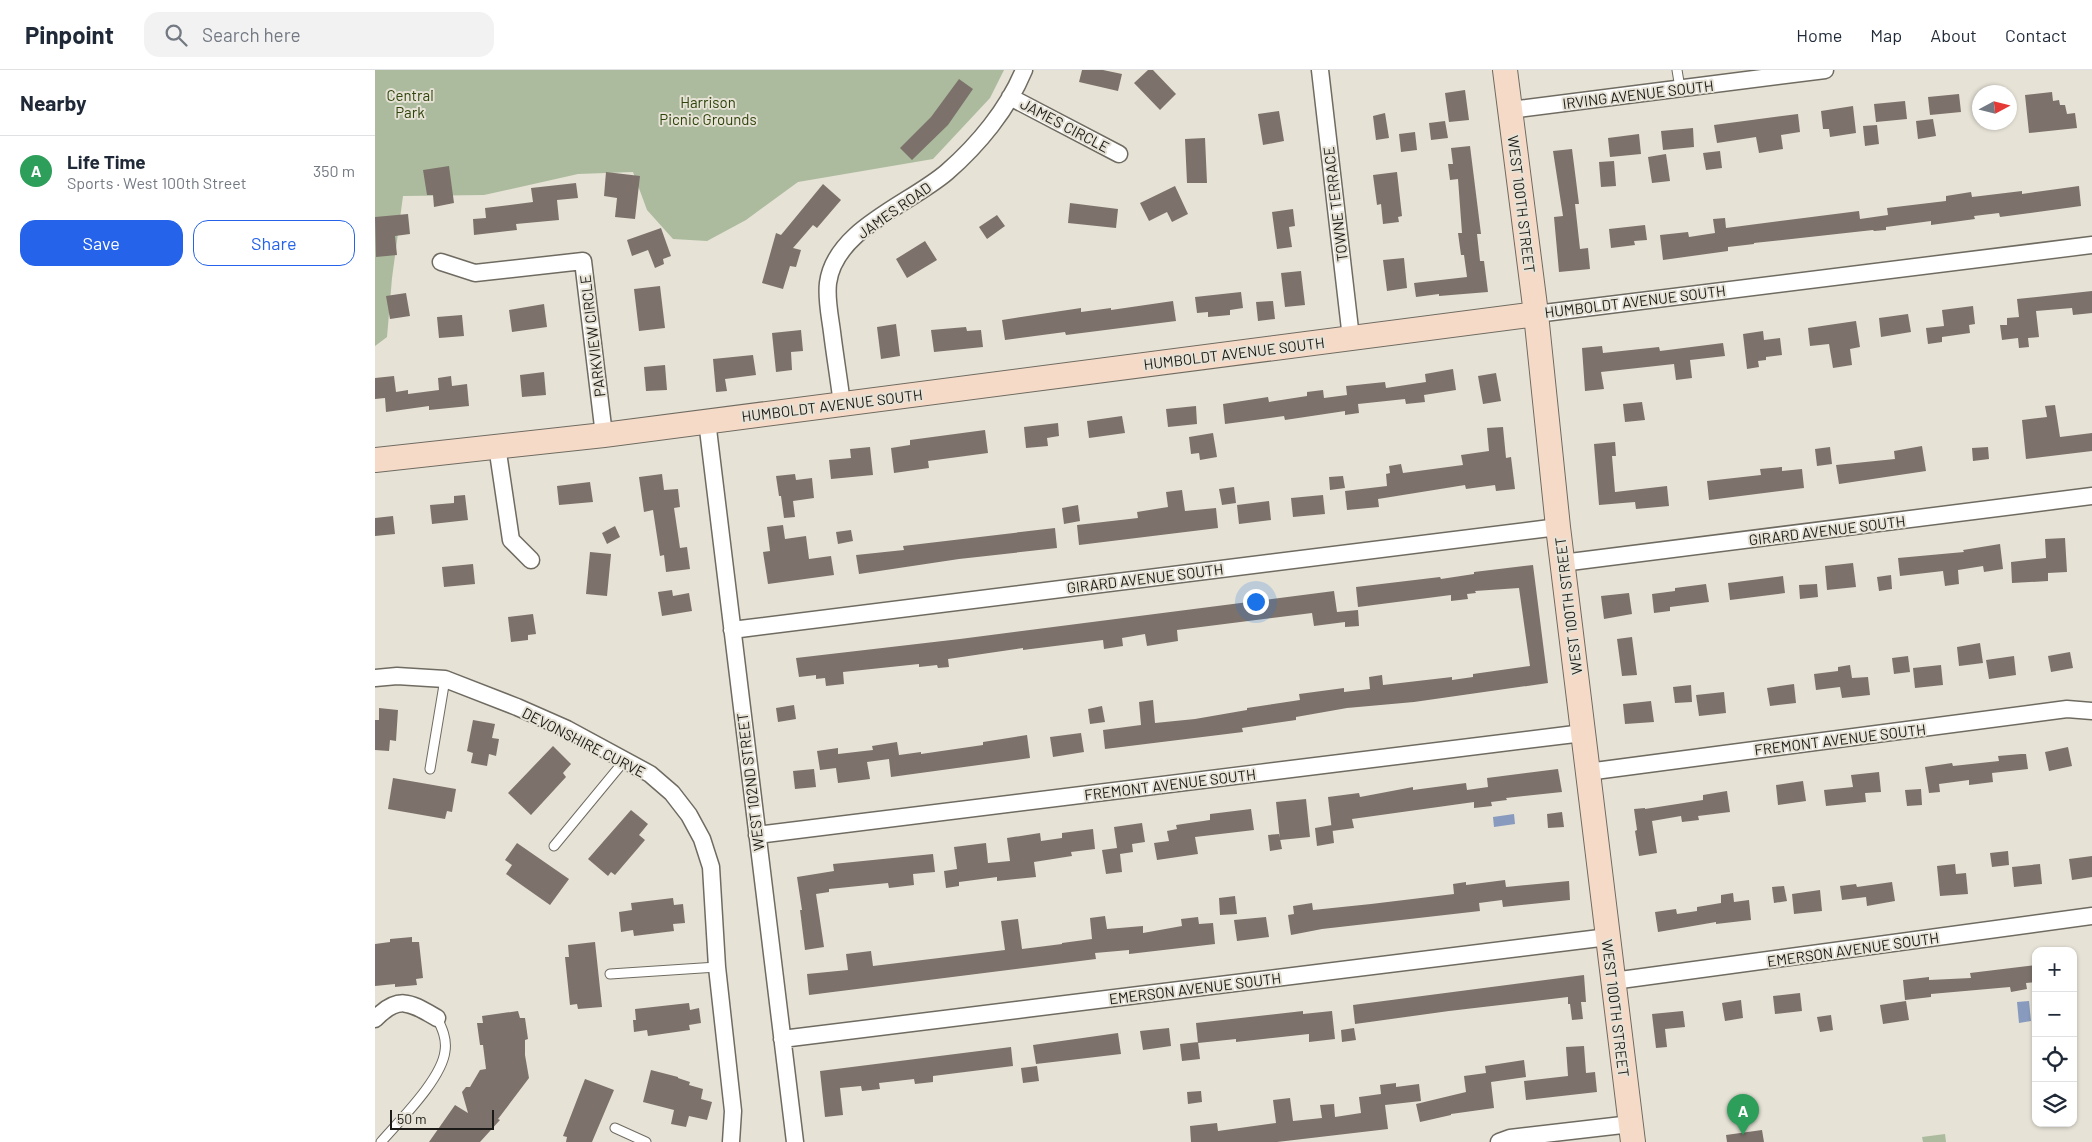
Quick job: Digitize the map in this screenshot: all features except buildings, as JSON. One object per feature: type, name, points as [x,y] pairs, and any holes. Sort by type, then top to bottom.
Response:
[{"type":"street","name":"JAMES ROAD","points":[[842,404],[828,303],[828,283],[834,263],[844,247],[859,233],[947,173],[976,144],[1010,97],[1024,70]]},
{"type":"street","name":"TOWNE TERRACE","points":[[1320,70],[1351,338]]},
{"type":"street","name":"WEST 100TH STREET","points":[[1505,70],[1536,314],[1562,563],[1632,1133]]},
{"type":"street","name":"IRVING AVENUE SOUTH","points":[[1510,110],[1825,70]]},
{"type":"street","name":"JAMES CIRCLE","points":[[1010,97],[1119,154]]},
{"type":"street","name":"HUMBOLDT AVENUE SOUTH","points":[[375,460],[604,435],[1536,314],[2092,245]]},
{"type":"street","name":"PARKVIEW CIRCLE","points":[[441,262],[475,273],[583,261],[604,435]]},
{"type":"street","name":"WEST 102ND STREET","points":[[707,421],[795,1142]]},
{"type":"street","points":[[497,446],[511,540],[531,560]]},
{"type":"street","name":"GIRARD AVENUE SOUTH","points":[[1562,563],[2092,496]]},
{"type":"street","name":"GIRARD AVENUE SOUTH","points":[[732,630],[1558,527]]},
{"type":"street","name":"DEVONSHIRE CURVE","points":[[375,678],[397,676],[445,679],[558,726],[650,774],[672,793],[689,815],[702,840],[711,867],[717,967],[733,1111],[731,1142]]},
{"type":"street","name":"FREMONT AVENUE SOUTH","points":[[1587,772],[2067,710],[2092,711]]},
{"type":"street","name":"FREMONT AVENUE SOUTH","points":[[757,835],[1583,732]]},
{"type":"street","name":"EMERSON AVENUE SOUTH","points":[[1613,981],[2092,916]]},
{"type":"street","name":"EMERSON AVENUE SOUTH","points":[[782,1039],[1608,937]]},
{"type":"street","points":[[375,1019],[391,1006],[402,1002],[414,1004],[437,1018]]},
{"type":"street","points":[[1499,1142],[1511,1138],[1632,1133]]},
{"type":"lane","points":[[1677,70],[1680,88]]},
{"type":"lane","points":[[430,769],[445,679]]},
{"type":"lane","points":[[554,846],[625,760]]},
{"type":"lane","points":[[610,974],[717,967]]},
{"type":"lane","points":[[381,1142],[413,1106],[441,1067],[446,1050],[444,1033],[437,1018]]},
{"type":"lane","points":[[615,1128],[646,1142]]},
{"type":"green space","points":[[375,70],[1004,70],[990,98],[933,159],[798,182],[746,220],[707,241],[673,239],[647,210],[633,172],[578,174],[484,195],[403,196],[392,278],[387,337],[375,346]]},
{"type":"green space","points":[[1945,1134],[1946,1142],[1923,1142],[1922,1137]]},
{"type":"water","points":[[1514,814],[1515,824],[1494,827],[1493,817]]},
{"type":"water","points":[[2029,1001],[2031,1021],[2019,1023],[2017,1002]]},
{"type":"place","name":"Life Time","points":[[1743,1135]]},
{"type":"park label","name":"Central Park","points":[[410,104]]},
{"type":"park label","name":"Harrison Picnic Grounds","points":[[708,110]]}]
